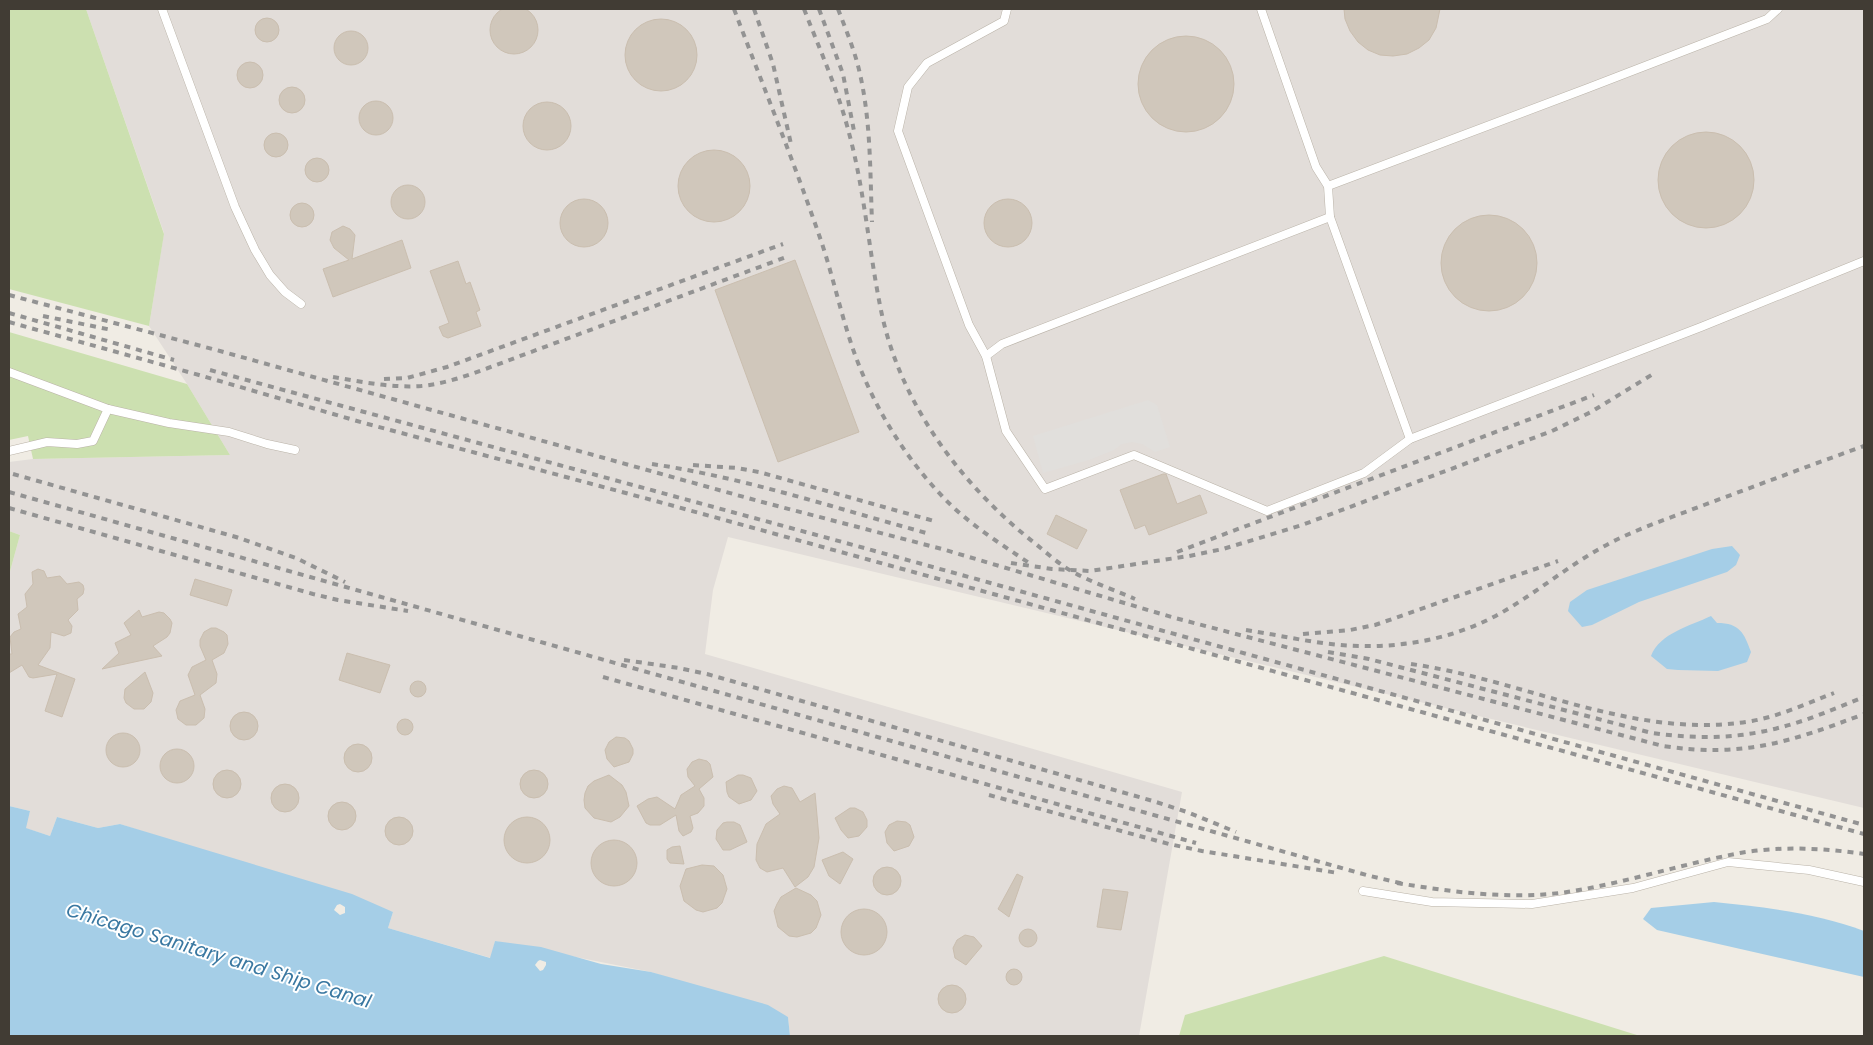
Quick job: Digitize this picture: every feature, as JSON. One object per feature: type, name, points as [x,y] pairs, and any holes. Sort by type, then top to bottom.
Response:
[{"type":"lane","points":[[162,9],[236,207],[255,250],[270,275],[285,292],[301,304]]},
{"type":"lane","points":[[1007,9],[1004,21],[928,63],[908,87],[898,131],[969,326],[986,356],[1006,431],[1045,489],[1134,456],[1267,511],[1364,473],[1410,439],[1701,327],[1864,261]]},
{"type":"lane","points":[[1260,9],[1316,167],[1328,186],[1330,217],[1410,439]]},
{"type":"lane","points":[[1328,186],[1767,19],[1778,9]]},
{"type":"lane","points":[[986,356],[1002,344],[1330,217]]},
{"type":"lane","points":[[9,372],[108,409],[169,423],[229,432],[267,444],[295,450]]},
{"type":"lane","points":[[9,451],[47,442],[78,444],[93,441],[108,409]]},
{"type":"lane","points":[[1363,891],[1432,902],[1532,904],[1633,888],[1728,862],[1809,870],[1864,882]]},
{"type":"shaded area","points":[[86,9],[1864,9],[1864,808],[728,537],[713,590],[705,654],[1182,792],[1139,1036],[790,1036],[788,1017],[651,972],[495,941],[491,958],[388,928],[393,912],[120,824],[98,828],[57,817],[50,836],[25,828],[30,811],[9,806],[9,575],[20,535],[9,531],[9,462],[33,459],[230,455],[149,326],[164,233]]},
{"type":"shaded area","points":[[1148,400],[1157,405],[1170,447],[1155,452],[1142,444],[1132,442],[1122,444],[1114,450],[1089,460],[1043,473],[1033,436]]},
{"type":"green space","points":[[9,9],[86,9],[164,234],[149,326],[9,289]]},
{"type":"green space","points":[[9,332],[187,384],[230,455],[33,459],[28,436],[9,440]]},
{"type":"green space","points":[[9,531],[20,535],[9,575]]},
{"type":"green space","points":[[1384,956],[1640,1036],[1179,1036],[1185,1015]]},
{"type":"water","points":[[1732,546],[1740,555],[1736,565],[1727,572],[1639,602],[1592,625],[1582,627],[1568,611],[1570,602],[1587,590],[1712,549]]},
{"type":"water","points":[[1711,616],[1717,623],[1725,623],[1740,630],[1751,652],[1747,662],[1718,671],[1678,670],[1667,669],[1651,656],[1655,648],[1668,636]]},
{"type":"water","name":"Chicago Sanitary and Ship Canal","points":[[9,806],[30,811],[26,828],[50,836],[57,817],[98,828],[120,824],[352,894],[393,912],[388,928],[490,958],[495,941],[541,947],[601,964],[651,972],[768,1005],[788,1017],[790,1036],[9,1036]],"holes":[[[340,904],[345,907],[345,913],[340,915],[334,910]],[[540,960],[546,962],[543,970],[540,971],[535,965]]]},
{"type":"water","points":[[1714,902],[1809,915],[1864,931],[1864,977],[1657,930],[1643,919],[1651,908]]},
{"type":"building","points":[[514,6],[523,8],[531,13],[536,21],[538,30],[536,39],[531,47],[523,52],[514,54],[505,52],[497,47],[492,39],[490,30],[492,21],[497,13],[505,8]]},
{"type":"building","points":[[1344,9],[1440,9],[1436,28],[1429,40],[1407,54],[1393,56],[1380,55],[1368,50],[1358,42],[1350,31],[1345,19]]},
{"type":"building","points":[[262,18],[272,18],[279,25],[279,35],[272,42],[262,42],[255,35],[255,25]]},
{"type":"building","points":[[661,19],[675,22],[687,29],[694,41],[697,55],[694,69],[687,81],[675,88],[661,91],[647,88],[635,81],[628,69],[625,55],[628,41],[635,29],[647,22]]},
{"type":"building","points":[[351,31],[363,36],[368,48],[363,60],[351,65],[339,60],[334,48],[339,36]]},
{"type":"building","points":[[1186,36],[1204,39],[1220,50],[1231,66],[1234,84],[1231,102],[1220,118],[1204,129],[1186,132],[1168,129],[1152,118],[1141,102],[1138,84],[1141,66],[1152,50],[1168,39]]},
{"type":"building","points":[[250,62],[259,66],[263,75],[259,84],[250,88],[241,84],[237,75],[241,66]]},
{"type":"building","points":[[292,87],[301,91],[305,100],[301,109],[292,113],[283,109],[279,100],[283,91]]},
{"type":"building","points":[[376,101],[388,106],[393,118],[388,130],[376,135],[364,130],[359,118],[364,106]]},
{"type":"building","points":[[547,102],[556,104],[564,109],[569,117],[571,126],[569,135],[564,143],[556,148],[547,150],[538,148],[530,143],[525,135],[523,126],[525,117],[530,109],[538,104]]},
{"type":"building","points":[[1706,132],[1724,135],[1740,146],[1751,162],[1754,180],[1751,198],[1740,214],[1724,225],[1706,228],[1688,225],[1672,214],[1661,198],[1658,180],[1661,162],[1672,146],[1688,135]]},
{"type":"building","points":[[271,133],[281,133],[288,140],[288,150],[281,157],[271,157],[264,150],[264,140]]},
{"type":"building","points":[[714,150],[728,153],[740,160],[747,172],[750,186],[747,200],[740,212],[728,219],[714,222],[700,219],[688,212],[681,200],[678,186],[681,172],[688,160],[700,153]]},
{"type":"building","points":[[312,158],[322,158],[329,165],[329,175],[322,182],[312,182],[305,175],[305,165]]},
{"type":"building","points":[[408,185],[420,190],[425,202],[420,214],[408,219],[396,214],[391,202],[396,190]]},
{"type":"building","points":[[584,199],[593,201],[601,206],[606,214],[608,223],[606,232],[601,240],[593,245],[584,247],[575,245],[567,240],[562,232],[560,223],[562,214],[567,206],[575,201]]},
{"type":"building","points":[[1008,199],[1017,201],[1025,206],[1030,214],[1032,223],[1030,232],[1025,240],[1017,245],[1008,247],[999,245],[991,240],[986,232],[984,223],[986,214],[991,206],[999,201]]},
{"type":"building","points":[[297,203],[307,203],[314,210],[314,220],[307,227],[297,227],[290,220],[290,210]]},
{"type":"building","points":[[1489,215],[1507,218],[1523,229],[1534,245],[1537,263],[1534,281],[1523,297],[1507,308],[1489,311],[1471,308],[1455,297],[1444,281],[1441,263],[1444,245],[1455,229],[1471,218]]},
{"type":"building","points":[[343,226],[350,229],[355,235],[352,259],[402,240],[411,268],[333,297],[323,269],[349,260],[334,248],[330,240],[332,232]]},
{"type":"building","points":[[795,260],[859,432],[778,462],[715,290]]},
{"type":"building","points":[[458,261],[466,284],[470,282],[480,310],[476,312],[481,326],[448,338],[443,336],[439,327],[449,323],[430,271]]},
{"type":"building","points":[[1166,474],[1177,504],[1200,495],[1207,513],[1149,535],[1145,525],[1135,529],[1120,490]]},
{"type":"building","points":[[1056,515],[1087,530],[1077,549],[1047,534]]},
{"type":"building","points":[[38,569],[44,571],[47,578],[60,576],[67,584],[79,582],[83,585],[84,589],[83,594],[77,599],[78,610],[68,620],[72,626],[71,633],[64,636],[51,632],[50,648],[38,665],[75,679],[62,717],[45,711],[57,674],[29,677],[22,665],[9,673],[9,654],[12,654],[10,637],[14,632],[21,629],[18,614],[27,607],[25,594],[33,584],[32,572]]},
{"type":"building","points":[[195,579],[232,590],[227,606],[190,595]]},
{"type":"building","points":[[139,610],[142,617],[159,612],[164,613],[172,623],[167,637],[153,646],[162,656],[102,669],[119,653],[115,643],[131,635],[124,623]]},
{"type":"building","points":[[211,628],[224,632],[227,635],[228,644],[224,653],[212,660],[217,674],[216,683],[200,695],[205,709],[204,718],[196,725],[186,725],[178,719],[176,710],[180,701],[195,695],[188,675],[192,667],[206,660],[200,646],[200,640],[204,632]]},
{"type":"building","points":[[347,653],[390,665],[380,693],[339,680]]},
{"type":"building","points":[[145,672],[153,693],[151,702],[144,709],[134,709],[126,703],[124,698],[125,689]]},
{"type":"building","points":[[415,681],[421,681],[426,686],[424,695],[415,697],[410,692],[410,686]]},
{"type":"building","points":[[244,712],[254,716],[258,726],[254,736],[244,740],[234,736],[230,726],[234,716]]},
{"type":"building","points":[[402,719],[408,719],[413,724],[411,733],[402,735],[397,730],[397,724]]},
{"type":"building","points":[[123,733],[135,738],[140,750],[135,762],[123,767],[111,762],[106,750],[111,738]]},
{"type":"building","points":[[616,737],[625,738],[629,741],[633,754],[629,762],[614,767],[607,759],[605,750],[609,742]]},
{"type":"building","points":[[358,744],[368,748],[372,758],[368,768],[358,772],[348,768],[344,758],[348,748]]},
{"type":"building","points":[[177,749],[189,754],[194,766],[189,778],[177,783],[165,778],[160,766],[165,754]]},
{"type":"building","points":[[699,759],[710,764],[713,777],[699,789],[704,798],[704,806],[698,813],[690,816],[693,828],[691,832],[683,836],[679,831],[676,815],[660,825],[646,823],[637,806],[648,799],[657,797],[675,809],[681,795],[695,786],[688,777],[687,769],[692,762]]},
{"type":"building","points":[[227,770],[237,774],[241,784],[237,794],[227,798],[217,794],[213,784],[217,774]]},
{"type":"building","points":[[534,770],[544,774],[548,784],[544,794],[534,798],[524,794],[520,784],[524,774]]},
{"type":"building","points":[[609,775],[622,785],[626,792],[629,806],[620,817],[611,822],[594,818],[585,808],[584,800],[588,786],[594,781]]},
{"type":"building","points":[[738,775],[751,778],[757,791],[751,800],[739,804],[729,797],[726,782]]},
{"type":"building","points":[[285,784],[295,788],[299,798],[295,808],[285,812],[275,808],[271,798],[275,788]]},
{"type":"building","points":[[784,786],[792,788],[800,802],[815,793],[819,838],[814,867],[808,877],[795,887],[783,868],[767,872],[760,868],[756,860],[757,844],[766,824],[780,814],[773,804],[771,796],[777,789]]},
{"type":"building","points":[[342,802],[352,806],[356,816],[352,826],[342,830],[332,826],[328,816],[332,806]]},
{"type":"building","points":[[850,808],[863,812],[867,820],[867,827],[859,836],[848,838],[841,830],[835,818]]},
{"type":"building","points":[[399,817],[409,821],[413,831],[409,841],[399,845],[389,841],[385,831],[389,821]]},
{"type":"building","points":[[522,817],[532,817],[546,827],[550,840],[546,853],[540,859],[532,863],[522,863],[508,853],[504,845],[504,835],[514,821]]},
{"type":"building","points":[[897,821],[906,822],[910,825],[914,837],[909,846],[894,851],[887,843],[885,832],[889,825]]},
{"type":"building","points":[[734,822],[740,825],[747,842],[730,850],[723,850],[716,839],[717,830],[723,823]]},
{"type":"building","points":[[609,840],[619,840],[633,850],[637,863],[633,876],[627,882],[619,886],[609,886],[595,876],[591,868],[591,858],[601,844]]},
{"type":"building","points":[[680,846],[684,864],[670,863],[667,859],[667,850]]},
{"type":"building","points":[[843,852],[853,859],[840,884],[829,876],[822,860]]},
{"type":"building","points":[[702,865],[714,866],[723,875],[727,889],[722,903],[717,908],[703,912],[696,910],[684,901],[680,886],[686,869]]},
{"type":"building","points":[[887,867],[897,871],[901,881],[897,891],[887,895],[877,891],[873,881],[877,871]]},
{"type":"building","points":[[1017,874],[1023,877],[1009,917],[998,909]]},
{"type":"building","points":[[796,888],[811,895],[817,901],[821,915],[816,928],[811,933],[797,937],[789,936],[778,927],[774,911],[781,897]]},
{"type":"building","points":[[1103,889],[1128,892],[1121,930],[1097,927]]},
{"type":"building","points":[[859,909],[869,909],[883,919],[887,932],[883,945],[877,951],[869,955],[859,955],[845,945],[841,937],[841,927],[851,913]]},
{"type":"building","points":[[1028,929],[1034,932],[1037,938],[1034,944],[1028,947],[1022,944],[1019,938],[1022,932]]},
{"type":"building","points":[[965,935],[974,937],[982,946],[966,965],[955,958],[953,948],[957,940]]},
{"type":"building","points":[[1011,969],[1017,969],[1022,974],[1020,983],[1011,985],[1006,980],[1006,974]]},
{"type":"building","points":[[952,985],[962,989],[966,999],[962,1009],[952,1013],[942,1009],[938,999],[942,989]]},
{"type":"railway","points":[[734,9],[818,232],[854,352],[880,410],[914,464],[942,496],[973,524],[1032,565]]},
{"type":"railway","points":[[754,9],[773,64],[791,144]]},
{"type":"railway","points":[[804,9],[845,117],[859,178],[882,315],[891,349],[904,382],[921,413],[961,471],[1010,523],[1068,569],[1088,580],[1135,599]]},
{"type":"railway","points":[[819,9],[843,74],[854,131]]},
{"type":"railway","points":[[838,9],[856,57],[864,92],[869,148],[872,222]]},
{"type":"railway","points":[[384,379],[407,378],[447,367],[783,244]]},
{"type":"railway","points":[[333,377],[399,386],[421,386],[447,382],[789,256]]},
{"type":"railway","points":[[9,295],[220,351],[762,502],[942,549],[1175,618],[1663,746],[1718,750],[1742,749],[1789,740],[1864,714]]},
{"type":"railway","points":[[9,313],[174,360]]},
{"type":"railway","points":[[43,316],[112,330]]},
{"type":"railway","points":[[9,322],[364,423],[663,503],[1864,834]]},
{"type":"railway","points":[[210,370],[857,546],[1864,825]]},
{"type":"railway","points":[[1011,563],[1052,569],[1090,571],[1223,549],[1302,525],[1552,431],[1591,412],[1653,374]]},
{"type":"railway","points":[[1177,552],[1594,395]]},
{"type":"railway","points":[[1246,630],[1319,643],[1348,646],[1381,646],[1417,642],[1452,634],[1501,613],[1586,557],[1627,535],[1864,446]]},
{"type":"railway","points":[[652,464],[722,477],[930,534]]},
{"type":"railway","points":[[693,465],[737,468],[759,472],[934,521]]},
{"type":"railway","points":[[13,474],[236,537],[296,558],[345,582]]},
{"type":"railway","points":[[9,492],[1404,884]]},
{"type":"railway","points":[[9,508],[313,594],[338,600],[408,611]]},
{"type":"railway","points":[[1303,634],[1350,630],[1375,625],[1558,561]]},
{"type":"railway","points":[[1328,652],[1369,659],[1652,733],[1684,736],[1715,737],[1762,732],[1800,722],[1864,697]]},
{"type":"railway","points":[[624,660],[707,674],[1153,801],[1187,812],[1236,832]]},
{"type":"railway","points":[[1411,664],[1496,682],[1623,716],[1665,723],[1708,725],[1752,721],[1783,713],[1834,693]]},
{"type":"railway","points":[[603,677],[1196,843]]},
{"type":"railway","points":[[989,795],[1169,844],[1338,873]]},
{"type":"railway","points":[[1397,883],[1482,894],[1546,894],[1589,888],[1718,857],[1755,851],[1802,849],[1864,854]]}]
